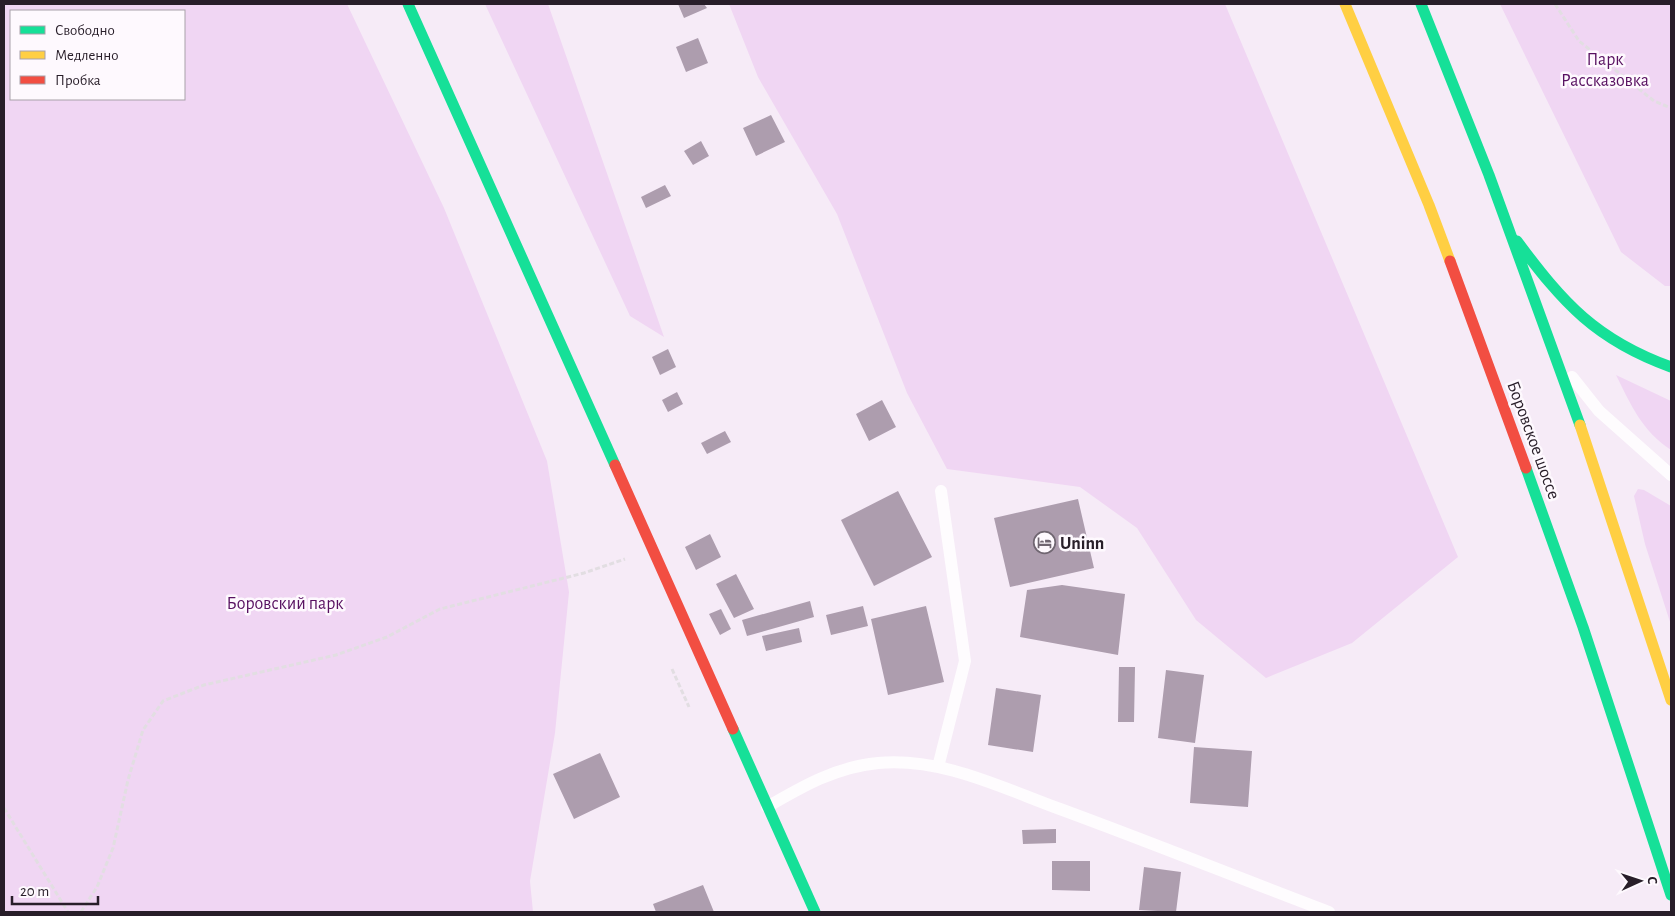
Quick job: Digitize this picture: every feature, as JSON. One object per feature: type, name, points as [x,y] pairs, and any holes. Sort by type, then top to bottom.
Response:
[{"type":"main road","points":[[408,4],[815,912]]},
{"type":"main road","name":"Боровское шоссе","points":[[1345,4],[1429,205],[1490,370],[1583,627],[1671,895]]},
{"type":"main road","points":[[1421,4],[1513,235],[1558,360],[1671,700]]},
{"type":"main road","points":[[1513,235],[1556,291],[1592,327],[1631,352],[1671,367]]},
{"type":"lane","points":[[1558,360],[1599,411],[1671,475]]},
{"type":"lane","points":[[938,767],[965,661],[941,491]]},
{"type":"lane","points":[[767,807],[815,780],[846,768],[879,763],[926,764],[960,773],[1091,821],[1329,912]]},
{"type":"path","points":[[1555,4],[1579,41],[1654,101],[1671,108]]},
{"type":"path","points":[[81,912],[97,887],[113,848],[128,780],[144,730],[163,701],[204,684],[336,655],[387,637],[440,609],[584,574],[633,557]]},
{"type":"path","points":[[4,808],[68,912]]},
{"type":"green space","name":"Боровский парк","points":[[4,4],[347,4],[444,208],[547,461],[569,592],[555,733],[530,881],[533,912],[4,912]]},
{"type":"green space","points":[[485,4],[548,4],[664,337],[630,316]]},
{"type":"green space","points":[[729,4],[1225,4],[1458,557],[1352,643],[1266,678],[1196,620],[1137,528],[1080,487],[947,469],[907,393],[837,214],[758,77]]},
{"type":"green space","name":"Парк Рассказовка","points":[[1500,4],[1671,4],[1671,286],[1665,286],[1621,252]]},
{"type":"green space","points":[[1616,375],[1671,401],[1671,450],[1652,434],[1638,417]]},
{"type":"green space","points":[[1638,489],[1644,490],[1671,506],[1671,625],[1645,544],[1634,496]]},
{"type":"building","points":[[678,4],[704,4],[707,8],[684,18]]},
{"type":"building","points":[[698,38],[708,63],[686,72],[676,47]]},
{"type":"building","points":[[771,115],[785,142],[756,156],[743,128]]},
{"type":"building","points":[[701,141],[709,156],[693,165],[684,151]]},
{"type":"building","points":[[665,185],[671,196],[646,208],[641,197]]},
{"type":"building","points":[[668,349],[676,367],[660,375],[652,357]]},
{"type":"building","points":[[677,392],[683,404],[668,412],[662,400]]},
{"type":"building","points":[[882,400],[896,427],[869,441],[856,414]]},
{"type":"building","points":[[725,431],[731,442],[707,454],[701,443]]},
{"type":"building","points":[[898,491],[932,557],[874,586],[841,520]]},
{"type":"building","name":"Uninn","points":[[1078,499],[1094,568],[1010,587],[994,518]]},
{"type":"building","points":[[710,534],[721,557],[696,570],[685,547]]},
{"type":"building","points":[[736,574],[754,609],[734,618],[716,584]]},
{"type":"building","points":[[1062,585],[1125,594],[1118,655],[1020,637],[1027,590]]},
{"type":"building","points":[[810,601],[814,617],[747,636],[742,620]]},
{"type":"building","points":[[863,606],[868,626],[831,635],[826,615]]},
{"type":"building","points":[[926,606],[944,682],[888,695],[871,619]]},
{"type":"building","points":[[721,609],[731,629],[720,635],[709,614]]},
{"type":"building","points":[[799,628],[802,642],[766,651],[762,636]]},
{"type":"building","points":[[1119,667],[1135,667],[1134,722],[1118,722]]},
{"type":"building","points":[[1166,670],[1204,675],[1195,743],[1158,738]]},
{"type":"building","points":[[996,688],[1041,695],[1033,752],[988,745]]},
{"type":"building","points":[[1194,747],[1252,751],[1248,807],[1190,803]]},
{"type":"building","points":[[600,753],[620,797],[574,819],[553,774]]},
{"type":"building","points":[[1056,829],[1056,843],[1023,844],[1022,830]]},
{"type":"building","points":[[1052,861],[1090,861],[1090,891],[1052,890]]},
{"type":"building","points":[[1144,867],[1181,872],[1176,912],[1139,910]]},
{"type":"building","points":[[703,885],[714,912],[656,912],[653,904]]},
{"type":"traffic: fast","points":[[408,4],[615,465]]},
{"type":"traffic: fast","points":[[1421,4],[1489,175],[1580,425]]},
{"type":"traffic: fast","points":[[1517,241],[1566,301],[1601,332],[1622,345],[1671,367]]},
{"type":"traffic: fast","points":[[1526,468],[1583,627],[1671,895]]},
{"type":"traffic: fast","points":[[733,729],[815,912]]},
{"type":"traffic: slow","points":[[1345,4],[1429,205],[1450,261]]},
{"type":"traffic: slow","points":[[1580,425],[1671,700]]},
{"type":"traffic: jam","points":[[1450,261],[1526,468]]},
{"type":"traffic: jam","points":[[615,465],[733,729]]},
{"type":"place","name":"Uninn","points":[[1044,543]]}]
